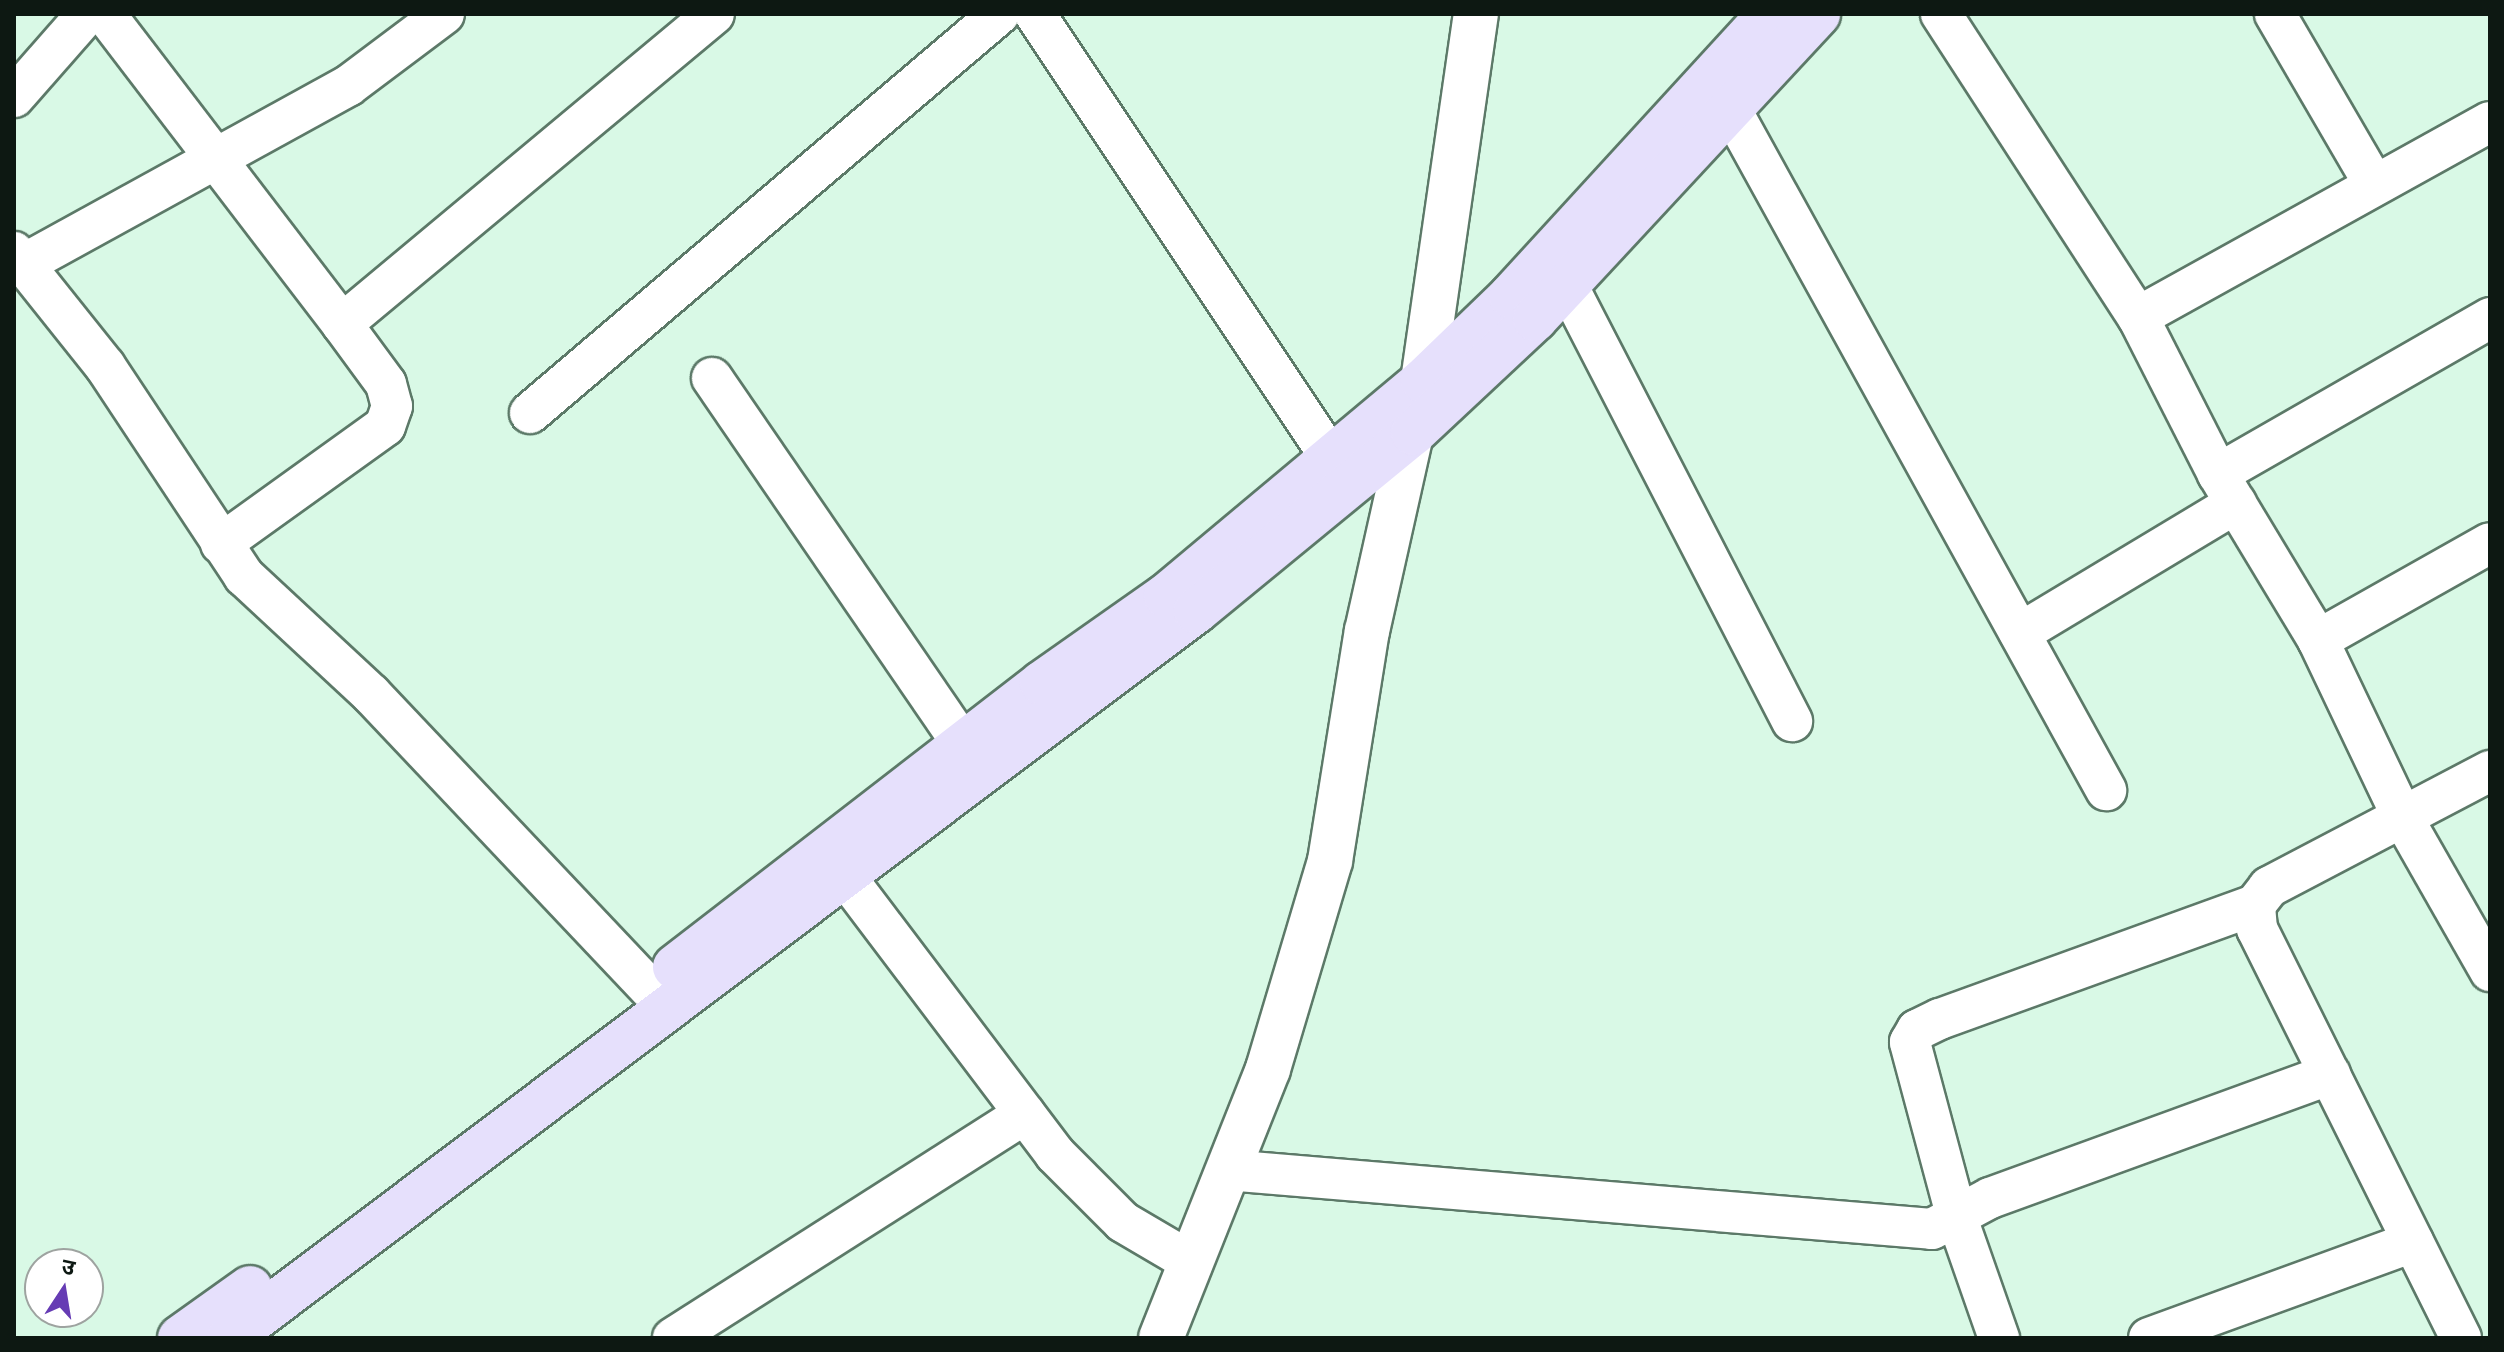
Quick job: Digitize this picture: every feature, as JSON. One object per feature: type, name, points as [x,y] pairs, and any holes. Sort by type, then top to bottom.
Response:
[{"type":"main road","points":[[180,1338],[447,1161],[835,864],[963,744],[1166,596],[1423,381],[1511,296],[1769,14]]},
{"type":"main road","points":[[229,1338],[447,1161],[649,988],[835,864],[1196,611],[1413,433],[1567,285],[1818,14]]},
{"type":"street","points":[[14,97],[87,14]]},
{"type":"street","points":[[105,14],[220,157],[386,384],[392,406],[385,426],[221,544]]},
{"type":"street","points":[[444,14],[348,86],[220,157],[19,258],[105,366],[244,576],[371,694],[649,988]]},
{"type":"street","points":[[342,324],[714,14]]},
{"type":"street","points":[[530,413],[999,14]]},
{"type":"street","points":[[1035,14],[1331,458]]},
{"type":"street","points":[[1161,1338],[1268,1069],[1330,861],[1367,631],[1423,381],[1476,14]]},
{"type":"street","points":[[1941,14],[2138,317],[2227,488],[2318,640],[2404,820],[2490,971]]},
{"type":"street","points":[[2275,14],[2374,184]]},
{"type":"street","points":[[1731,110],[2106,790]]},
{"type":"street","points":[[2138,317],[2490,122]]},
{"type":"street","points":[[1567,285],[1792,721]]},
{"type":"street","points":[[2020,633],[2227,488],[2490,318]]},
{"type":"street","points":[[712,378],[963,744]]},
{"type":"street","points":[[2318,640],[2490,543]]},
{"type":"street","points":[[1999,1338],[1957,1218],[1914,1064],[1910,1042],[1917,1030],[2255,905],[2269,887],[2404,820],[2490,771]]},
{"type":"street","points":[[835,864],[1025,1114],[1113,1213],[1191,1262]]},
{"type":"street","points":[[2255,905],[2257,929],[2461,1338]]},
{"type":"street","points":[[1227,1170],[1932,1229],[1990,1198],[2330,1074]]},
{"type":"street","points":[[673,1338],[1025,1114]]},
{"type":"street","points":[[2149,1338],[2413,1242]]}]
